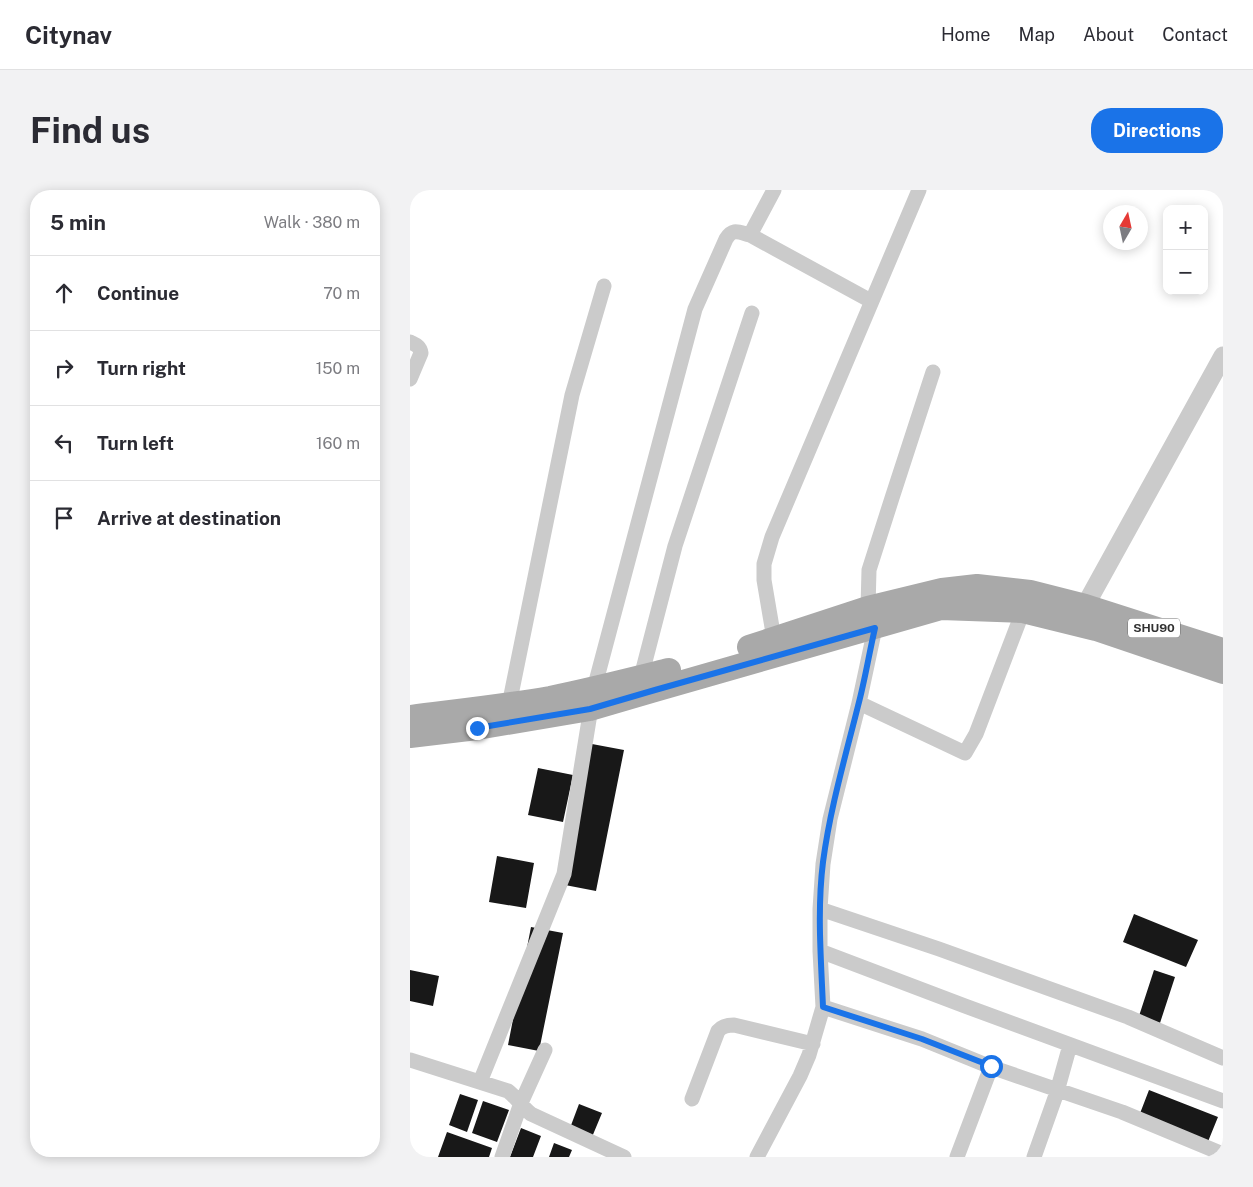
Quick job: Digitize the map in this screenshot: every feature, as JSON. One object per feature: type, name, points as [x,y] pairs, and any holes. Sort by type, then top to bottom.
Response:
[{"type":"main road","name":"SHU90","points":[[410,717],[509,704],[592,699],[641,677],[711,659],[774,639],[871,618],[942,590],[977,586],[1030,592],[1085,606],[1223,650]]},
{"type":"main road","points":[[410,736],[477,728],[592,699],[664,687],[871,618],[941,608],[1023,611],[1096,629],[1223,672]]},
{"type":"street","points":[[750,235],[774,190]]},
{"type":"street","points":[[774,639],[764,580],[764,564],[772,537],[919,190]]},
{"type":"street","points":[[480,1082],[564,874],[592,699],[695,309],[726,240],[730,233],[737,231],[750,235],[871,301]]},
{"type":"street","points":[[509,704],[572,395],[604,286]]},
{"type":"street","points":[[641,677],[675,546],[752,313]]},
{"type":"street","points":[[410,342],[416,345],[421,353],[410,379]]},
{"type":"street","points":[[1085,606],[1223,356]]},
{"type":"street","points":[[756,1157],[800,1076],[813,1044],[823,1007],[820,909],[823,864],[830,819],[859,703],[871,618],[869,570],[933,372]]},
{"type":"street","points":[[859,703],[965,754],[976,734],[1023,611]]},
{"type":"street","points":[[820,909],[939,949],[1128,1017],[1223,1058]]},
{"type":"street","points":[[820,951],[1223,1101]]},
{"type":"street","points":[[823,1007],[922,1039],[991,1066],[1122,1112],[1223,1154]]},
{"type":"street","points":[[692,1099],[721,1027],[734,1025],[813,1044]]},
{"type":"street","points":[[1034,1157],[1056,1095],[1070,1045]]},
{"type":"street","points":[[502,1157],[521,1103],[545,1050]]},
{"type":"street","points":[[410,1060],[508,1091],[531,1114],[624,1157]]},
{"type":"street","points":[[957,1157],[991,1066]]},
{"type":"building","points":[[592,744],[624,750],[596,891],[565,885]]},
{"type":"building","points":[[538,768],[573,775],[563,822],[528,815]]},
{"type":"building","points":[[497,856],[534,863],[526,908],[489,902]]},
{"type":"building","points":[[1134,914],[1198,940],[1186,967],[1123,942]]},
{"type":"building","points":[[531,927],[563,933],[539,1051],[508,1045]]},
{"type":"building","points":[[410,970],[439,976],[433,1006],[410,1001]]},
{"type":"building","points":[[1154,970],[1175,977],[1160,1023],[1139,1016]]},
{"type":"building","points":[[1149,1090],[1218,1117],[1207,1144],[1139,1116]]},
{"type":"building","points":[[460,1094],[478,1100],[467,1132],[449,1125]]},
{"type":"building","points":[[483,1101],[509,1110],[497,1142],[472,1133]]},
{"type":"building","points":[[579,1104],[602,1113],[592,1137],[570,1128]]},
{"type":"building","points":[[521,1128],[541,1136],[533,1157],[510,1157]]},
{"type":"building","points":[[447,1132],[492,1148],[489,1157],[438,1157]]},
{"type":"building","points":[[554,1143],[572,1150],[569,1157],[549,1157]]},
{"type":"route","points":[[477,728],[590,709],[875,628],[859,703],[830,819],[823,864],[820,951],[823,1007],[922,1039],[991,1066]]}]
